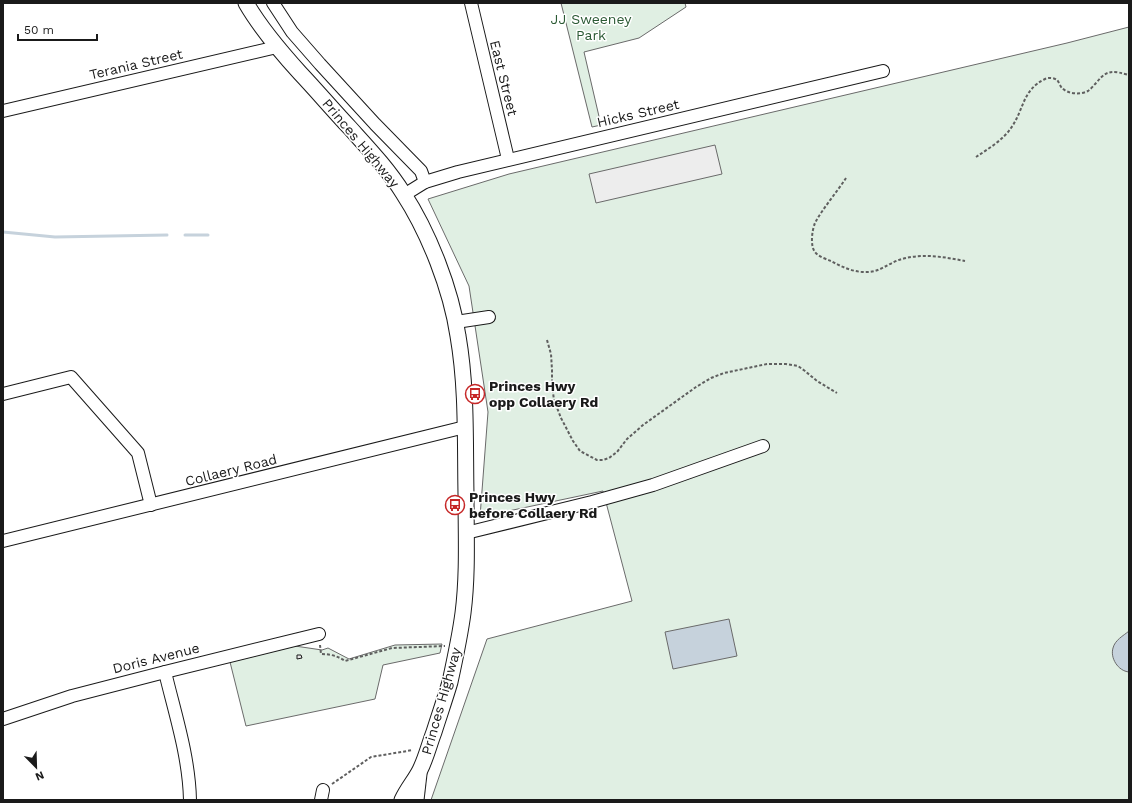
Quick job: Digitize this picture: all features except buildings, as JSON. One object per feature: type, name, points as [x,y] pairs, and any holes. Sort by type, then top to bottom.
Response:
[{"type":"main road","name":"Princes Highway","points":[[246,3],[262,28],[277,47],[368,148],[385,168],[404,195],[424,232],[439,266],[447,288],[456,322],[461,356],[465,427],[465,590],[458,647],[449,684],[420,771],[416,800]]},
{"type":"main road","name":"Princes Highway","points":[[402,800],[406,790],[420,771]]},
{"type":"street","points":[[273,3],[292,32],[320,64],[422,171],[425,182]]},
{"type":"street","name":"East Street","points":[[471,3],[508,159]]},
{"type":"street","name":"Terania Street","points":[[3,110],[277,47]]},
{"type":"street","name":"Hicks Street","points":[[404,195],[425,182],[508,159],[883,71]]},
{"type":"street","points":[[456,322],[489,317]]},
{"type":"street","points":[[3,394],[71,377],[138,453],[151,505]]},
{"type":"street","name":"Collaery Road","points":[[3,541],[465,427]]},
{"type":"street","points":[[466,533],[592,502],[653,485],[763,446]]},
{"type":"street","name":"Doris Avenue","points":[[3,719],[72,696],[319,634]]},
{"type":"street","points":[[164,672],[185,750],[190,800]]},
{"type":"path","points":[[976,157],[1000,140],[1010,129],[1018,117],[1027,93],[1045,79],[1050,78],[1057,80],[1061,87],[1066,91],[1076,94],[1088,91],[1105,74],[1118,72],[1129,75]]},
{"type":"path","points":[[846,178],[815,224],[812,244],[816,254],[840,266],[859,272],[877,270],[890,263],[918,255],[940,256],[965,261]]},
{"type":"path","points":[[547,340],[551,354],[554,400],[561,418],[580,451],[597,460],[609,458],[617,452],[627,439],[643,425],[711,378],[724,373],[767,364],[786,364],[798,366],[817,381],[837,393]]},
{"type":"path","points":[[319,634],[321,654],[336,656],[345,661],[392,648],[445,646]]},
{"type":"path","points":[[322,795],[371,757],[413,750]]},
{"type":"green space","name":"JJ Sweeney Park","points":[[561,3],[685,3],[686,7],[639,38],[584,52],[601,125],[592,127]]},
{"type":"green space","points":[[1129,27],[1129,800],[431,800],[487,639],[632,601],[603,491],[480,517],[488,412],[469,286],[428,199],[509,174],[1067,43]]},
{"type":"green space","points":[[442,644],[440,653],[383,665],[375,699],[246,726],[230,662],[295,646],[322,650],[328,648],[349,659],[395,645]]},
{"type":"shaded area","points":[[715,145],[722,174],[596,203],[589,174]]},
{"type":"shaded area","points":[[729,619],[737,656],[673,669],[665,632]]},
{"type":"shaded area","points":[[1129,631],[1129,672],[1118,667],[1112,652],[1120,638]]},
{"type":"waterway","points":[[3,232],[55,237],[167,235]]},
{"type":"waterway","points":[[185,235],[208,235]]},
{"type":"place","name":"Princes Hwy opp Collaery Rd","points":[[475,394]]},
{"type":"place","name":"Princes Hwy before Collaery Rd","points":[[455,505]]}]
